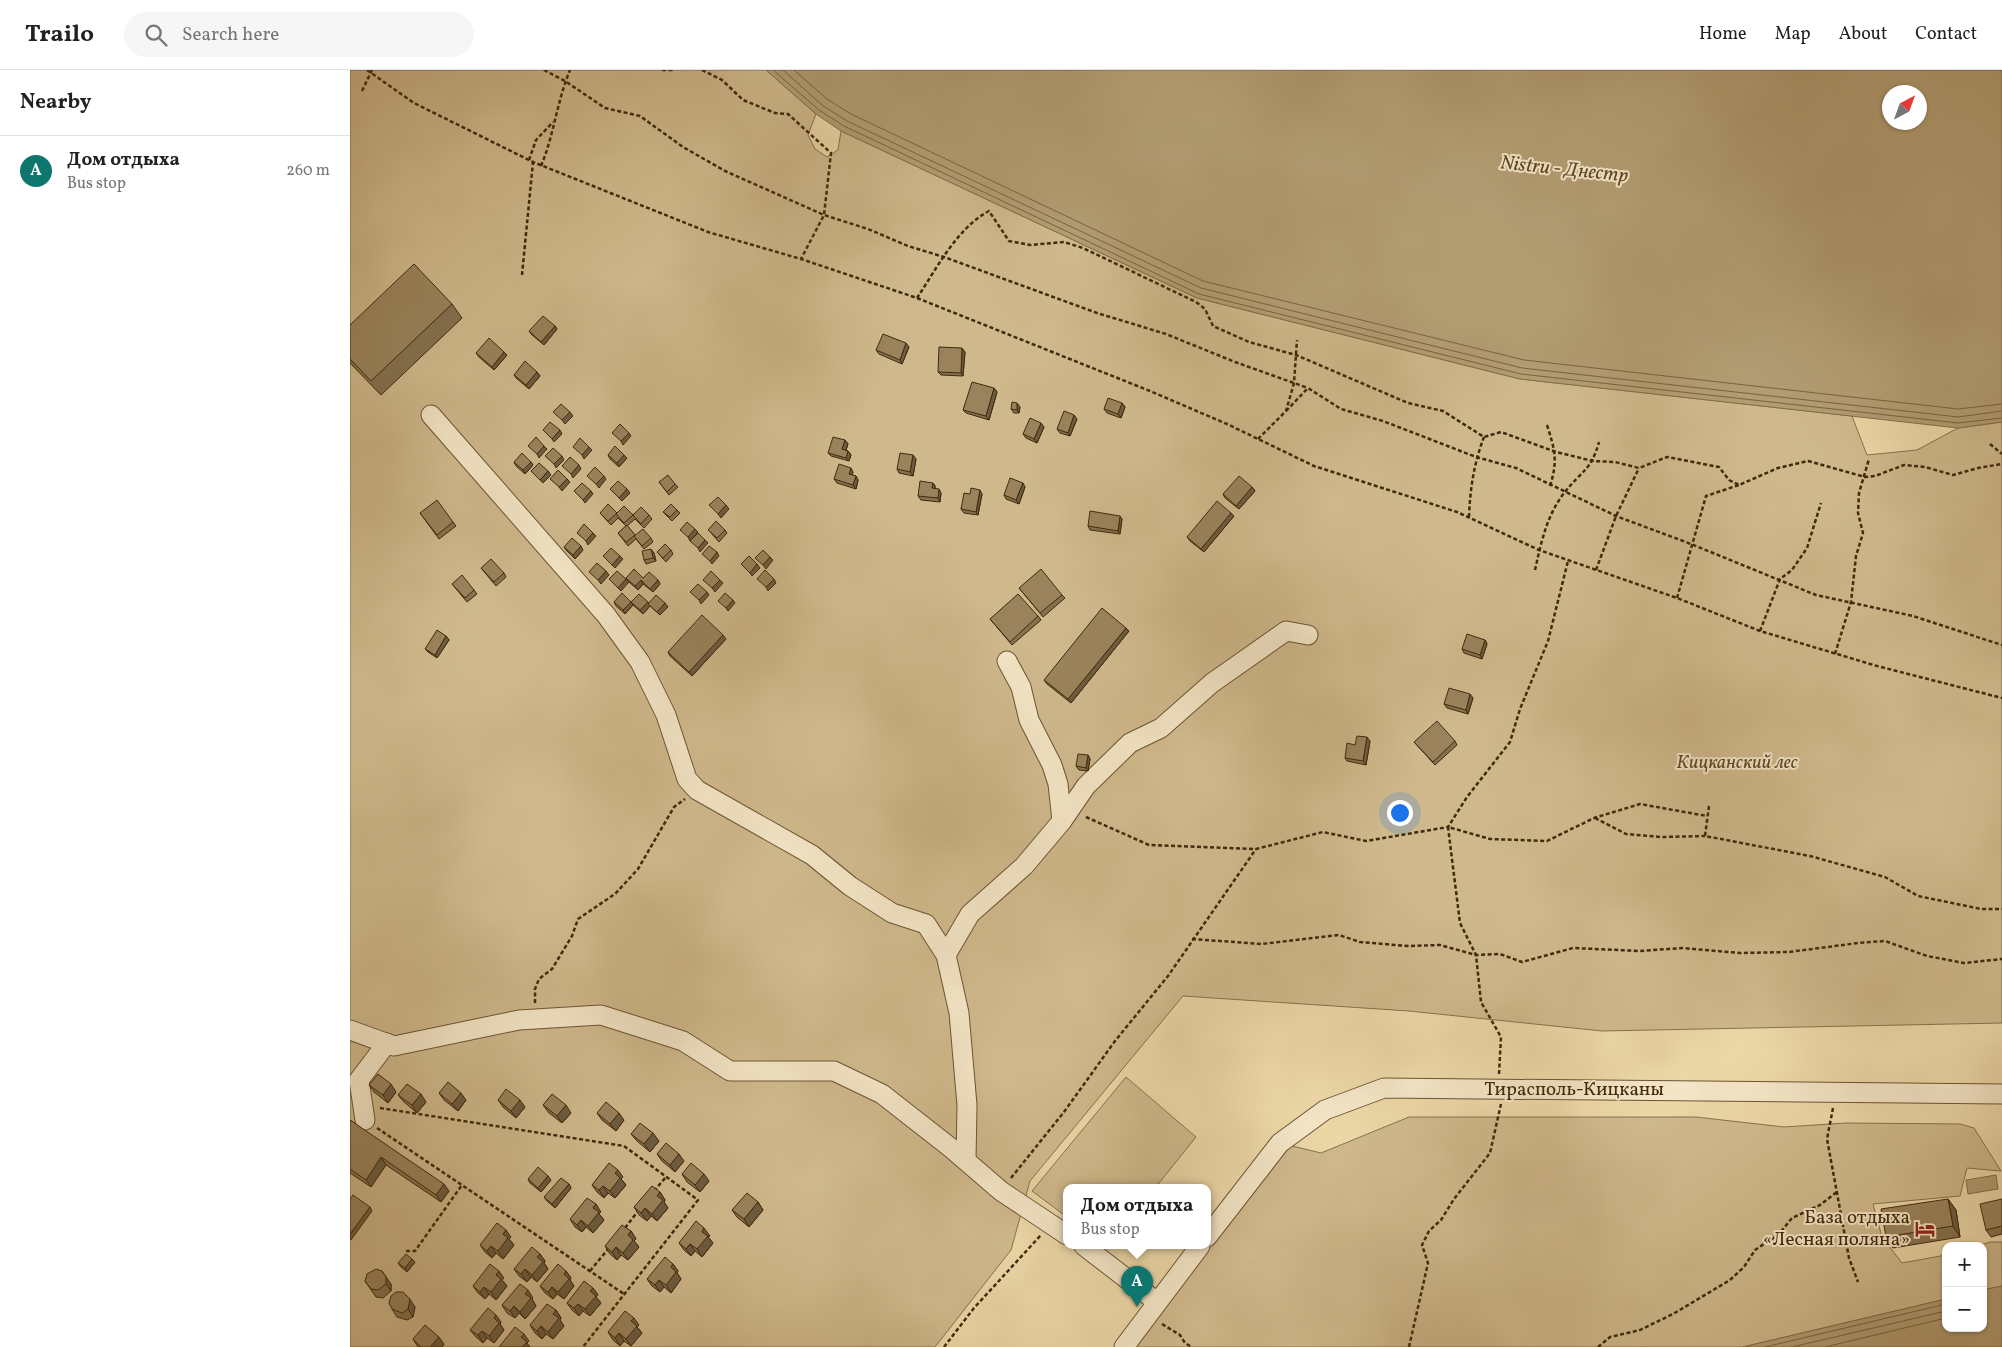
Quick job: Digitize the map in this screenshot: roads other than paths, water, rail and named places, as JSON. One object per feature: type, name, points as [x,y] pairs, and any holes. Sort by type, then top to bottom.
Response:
[{"type":"street","points":[[431,415],[606,616],[640,662],[666,715],[692,784],[812,855],[850,886],[892,913],[926,924],[946,955],[959,1013],[967,1105],[966,1160]]},
{"type":"street","points":[[946,955],[970,914],[1024,866],[1062,821],[1086,786],[1130,743],[1161,728],[1212,683],[1286,631],[1308,635]]},
{"type":"street","points":[[1006,661],[1021,687],[1029,720],[1052,765],[1058,784],[1062,821]]},
{"type":"street","points":[[350,1030],[394,1046],[534,1019],[601,1015],[683,1040],[730,1071],[834,1071],[882,1094],[966,1160],[1001,1191],[1063,1233]]},
{"type":"street","points":[[364,1112],[359,1080],[388,1043]]},
{"type":"street","name":"Тирасполь-Кицканы","points":[[1211,1232],[1280,1143],[1325,1110],[1384,1088],[2002,1094]]},
{"type":"street","points":[[1087,1249],[1152,1308]]},
{"type":"street","points":[[1124,1347],[1198,1249]]},
{"type":"water","name":"Nistru - Днестр","points":[[766,70],[2002,70],[2002,422],[1958,428],[1520,379],[1197,298],[841,131],[816,114]]},
{"type":"water","points":[[1996,1175],[1998,1189],[1968,1194],[1966,1180]]},
{"type":"water","points":[[2002,1286],[2002,1347],[1743,1347],[1942,1300],[1942,1332],[1987,1332],[1987,1289]]},
{"type":"place","name":"База отдыха «Лесная поляна»","points":[[1925,1229]]},
{"type":"place","name":"Дом отдыха","points":[[1137,1307]]},
{"type":"park label","name":"Кицканский лес","points":[[1737,763]]}]
